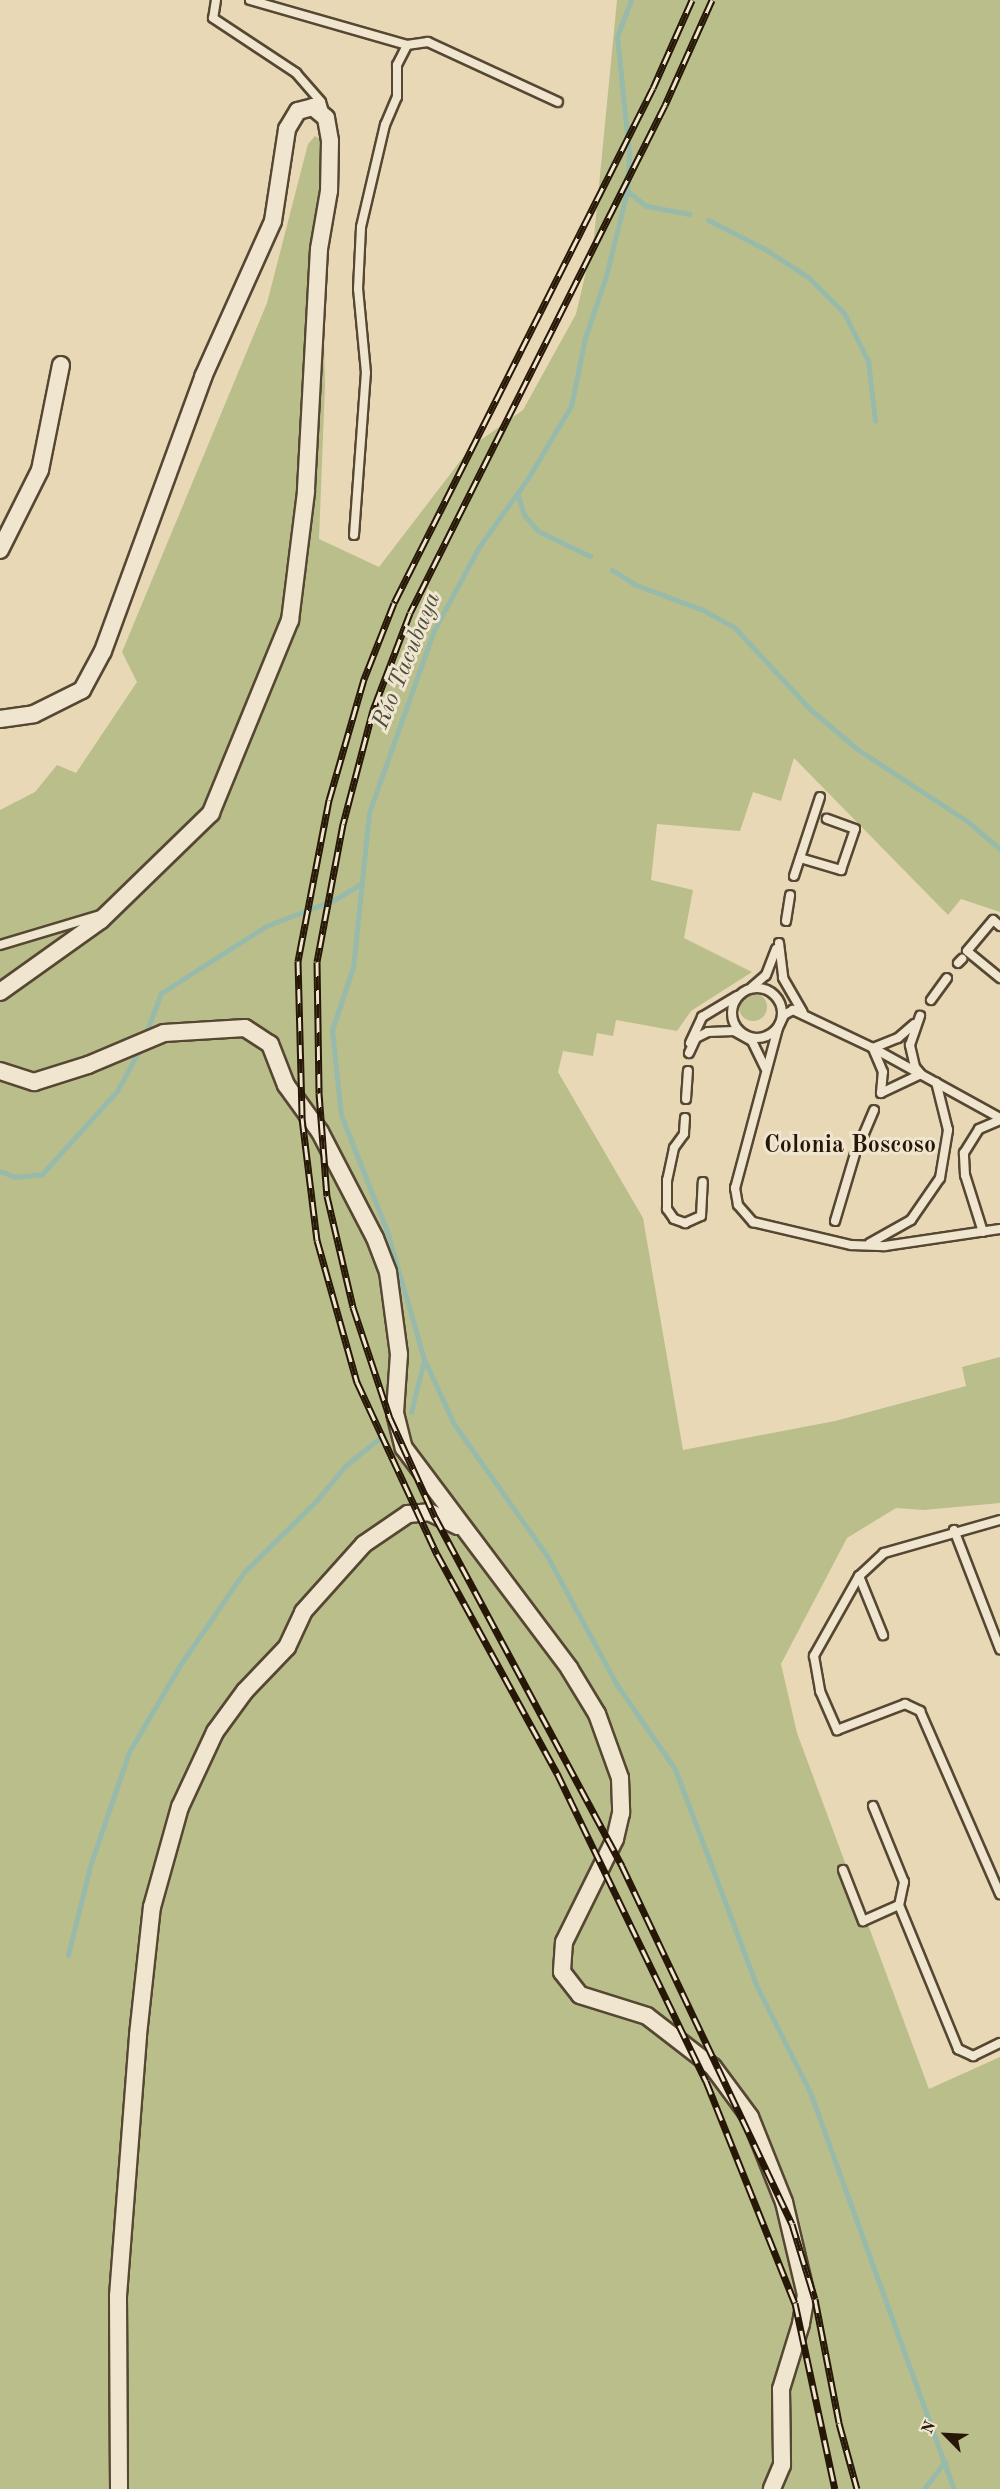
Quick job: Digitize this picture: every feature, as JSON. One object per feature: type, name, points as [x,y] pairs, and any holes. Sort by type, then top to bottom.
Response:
[{"type":"street","points":[[0,719],[34,714],[82,690],[93,670],[203,377],[273,221],[287,129],[298,111],[313,107],[326,118],[330,141],[329,192],[319,249],[306,492],[290,620],[211,813],[107,914],[0,992]]},
{"type":"street","points":[[0,550],[40,470],[61,365]]},
{"type":"street","points":[[0,1071],[34,1082],[88,1065],[164,1033],[245,1028],[261,1036],[277,1054],[286,1085],[320,1132],[375,1238],[388,1272],[399,1354],[395,1413],[399,1436],[410,1459],[569,1668],[597,1714],[620,1778],[621,1813],[615,1839],[561,1951],[566,1981],[589,1999],[647,2016],[713,2067],[750,2117],[784,2202],[806,2295],[801,2324],[781,2389],[783,2454],[772,2489]]},
{"type":"street","points":[[119,2489],[118,2296],[138,2035],[152,1907],[180,1807],[215,1732],[245,1691],[287,1647],[303,1612],[364,1544],[408,1514],[429,1512],[464,1529]]},
{"type":"lane","points":[[216,0],[213,18],[296,74],[321,102],[326,118]]},
{"type":"lane","points":[[250,0],[407,45],[428,42],[558,102]]},
{"type":"lane","points":[[354,535],[366,373],[357,289],[361,227],[385,125],[396,97],[397,64],[407,45]]},
{"type":"lane","points":[[794,876],[820,796]]},
{"type":"lane","points":[[800,858],[841,870],[855,829],[827,819]]},
{"type":"lane","points":[[786,921],[790,895]]},
{"type":"lane","points":[[0,945],[71,921],[107,914]]},
{"type":"lane","points":[[1000,926],[993,920],[967,951],[1000,978]]},
{"type":"lane","points":[[779,943],[783,978],[803,1012],[789,1012],[778,1029],[762,1038],[725,1030],[708,1032],[696,1038],[689,1053],[691,1036],[702,1017],[745,992],[766,975],[779,943]]},
{"type":"lane","points":[[932,1000],[947,978]]},
{"type":"lane","points":[[745,992],[768,990],[780,1003],[782,1020],[765,1070],[735,1188],[738,1205],[747,1218],[760,1225],[851,1245],[885,1246],[1000,1229]]},
{"type":"lane","points":[[745,992],[732,1011],[733,1021],[758,1050],[765,1070]]},
{"type":"lane","points":[[775,997],[936,1082],[1000,1119]]},
{"type":"lane","points":[[873,1048],[897,1038],[920,1016],[910,1045],[915,1066],[921,1074]]},
{"type":"lane","points":[[873,1048],[883,1072],[881,1093],[921,1074]]},
{"type":"lane","points":[[686,1099],[688,1071]]},
{"type":"lane","points":[[851,1245],[867,1244],[898,1230],[933,1194],[948,1146],[946,1114],[936,1082]]},
{"type":"lane","points":[[863,1136],[874,1110]]},
{"type":"lane","points":[[685,1119],[684,1134],[674,1148],[667,1180],[667,1209],[674,1219],[685,1223],[701,1216],[703,1182]]},
{"type":"lane","points":[[983,1232],[965,1174],[964,1153],[978,1129],[1000,1119]]},
{"type":"lane","points":[[835,1221],[855,1154]]},
{"type":"lane","points":[[1000,1520],[954,1530],[884,1553],[859,1576],[814,1656],[820,1691],[837,1730],[906,1704],[920,1711],[1000,1894]]},
{"type":"lane","points":[[954,1530],[1000,1649]]},
{"type":"lane","points":[[859,1576],[883,1635]]},
{"type":"lane","points":[[873,1806],[904,1882],[899,1905],[958,2049],[972,2056],[1000,2043]]},
{"type":"lane","points":[[843,1870],[863,1921],[899,1905]]},
{"type":"green space","points":[[617,0],[1000,0],[1000,912],[961,899],[948,915],[794,758],[781,801],[753,792],[740,831],[657,824],[651,880],[693,890],[684,938],[752,972],[691,1011],[677,1031],[616,1020],[613,1036],[597,1033],[593,1056],[563,1051],[558,1072],[643,1218],[683,1450],[835,1421],[966,1386],[962,1367],[1000,1357],[1000,1503],[924,1510],[896,1508],[847,1538],[781,1664],[797,1733],[929,2089],[1000,2057],[1000,2489],[0,2489],[0,810],[35,792],[57,765],[76,773],[137,682],[122,652],[267,303],[308,144],[315,136],[320,139],[325,386],[319,539],[379,567],[471,447],[523,410],[576,314],[594,237]]},
{"type":"green space","points":[[753,993],[763,997],[767,1007],[763,1017],[753,1021],[743,1017],[739,1007],[743,997]]},
{"type":"waterway","points":[[631,0],[617,36],[629,154],[627,191],[606,276],[585,338],[571,406],[528,478],[479,547],[434,630],[369,813],[353,967],[332,1030],[341,1115],[387,1231],[424,1359],[454,1424],[547,1556],[617,1685],[675,1769],[756,1985],[810,2092],[954,2489]]},
{"type":"waterway","points":[[627,191],[646,206],[689,214]]},
{"type":"waterway","points":[[708,220],[765,249],[808,277],[844,313],[868,361],[875,421]]},
{"type":"waterway","points":[[517,493],[524,515],[538,531],[590,556]]},
{"type":"waterway","points":[[612,570],[636,585],[703,610],[735,628],[810,709],[857,749],[967,821],[1000,849]]},
{"type":"waterway","name":"Río Tacubaya","points":[[144,1038],[161,993],[266,926],[334,900],[362,883]]},
{"type":"waterway","name":"Río Tacubaya","points":[[0,1171],[15,1177],[42,1174],[117,1091],[141,1047]]},
{"type":"waterway","points":[[411,1412],[424,1360]]},
{"type":"waterway","points":[[68,1955],[90,1866],[129,1752],[180,1665],[244,1572],[317,1500],[345,1466],[382,1436]]},
{"type":"waterway","points":[[924,2489],[945,2461]]},
{"type":"railway","points":[[692,0],[653,88],[394,603],[364,679],[329,800],[298,961],[302,1118],[317,1240],[357,1382],[437,1554],[557,1773],[706,2081],[795,2303],[835,2489]]},
{"type":"railway","points":[[712,0],[665,105],[410,613],[373,710],[343,824],[317,962],[319,1093],[327,1196],[353,1307],[390,1418],[435,1517],[622,1866],[792,2224],[815,2299],[839,2423],[857,2489]]},
{"type":"district","name":"Colonia Boscoso","points":[[850,1147]]}]
